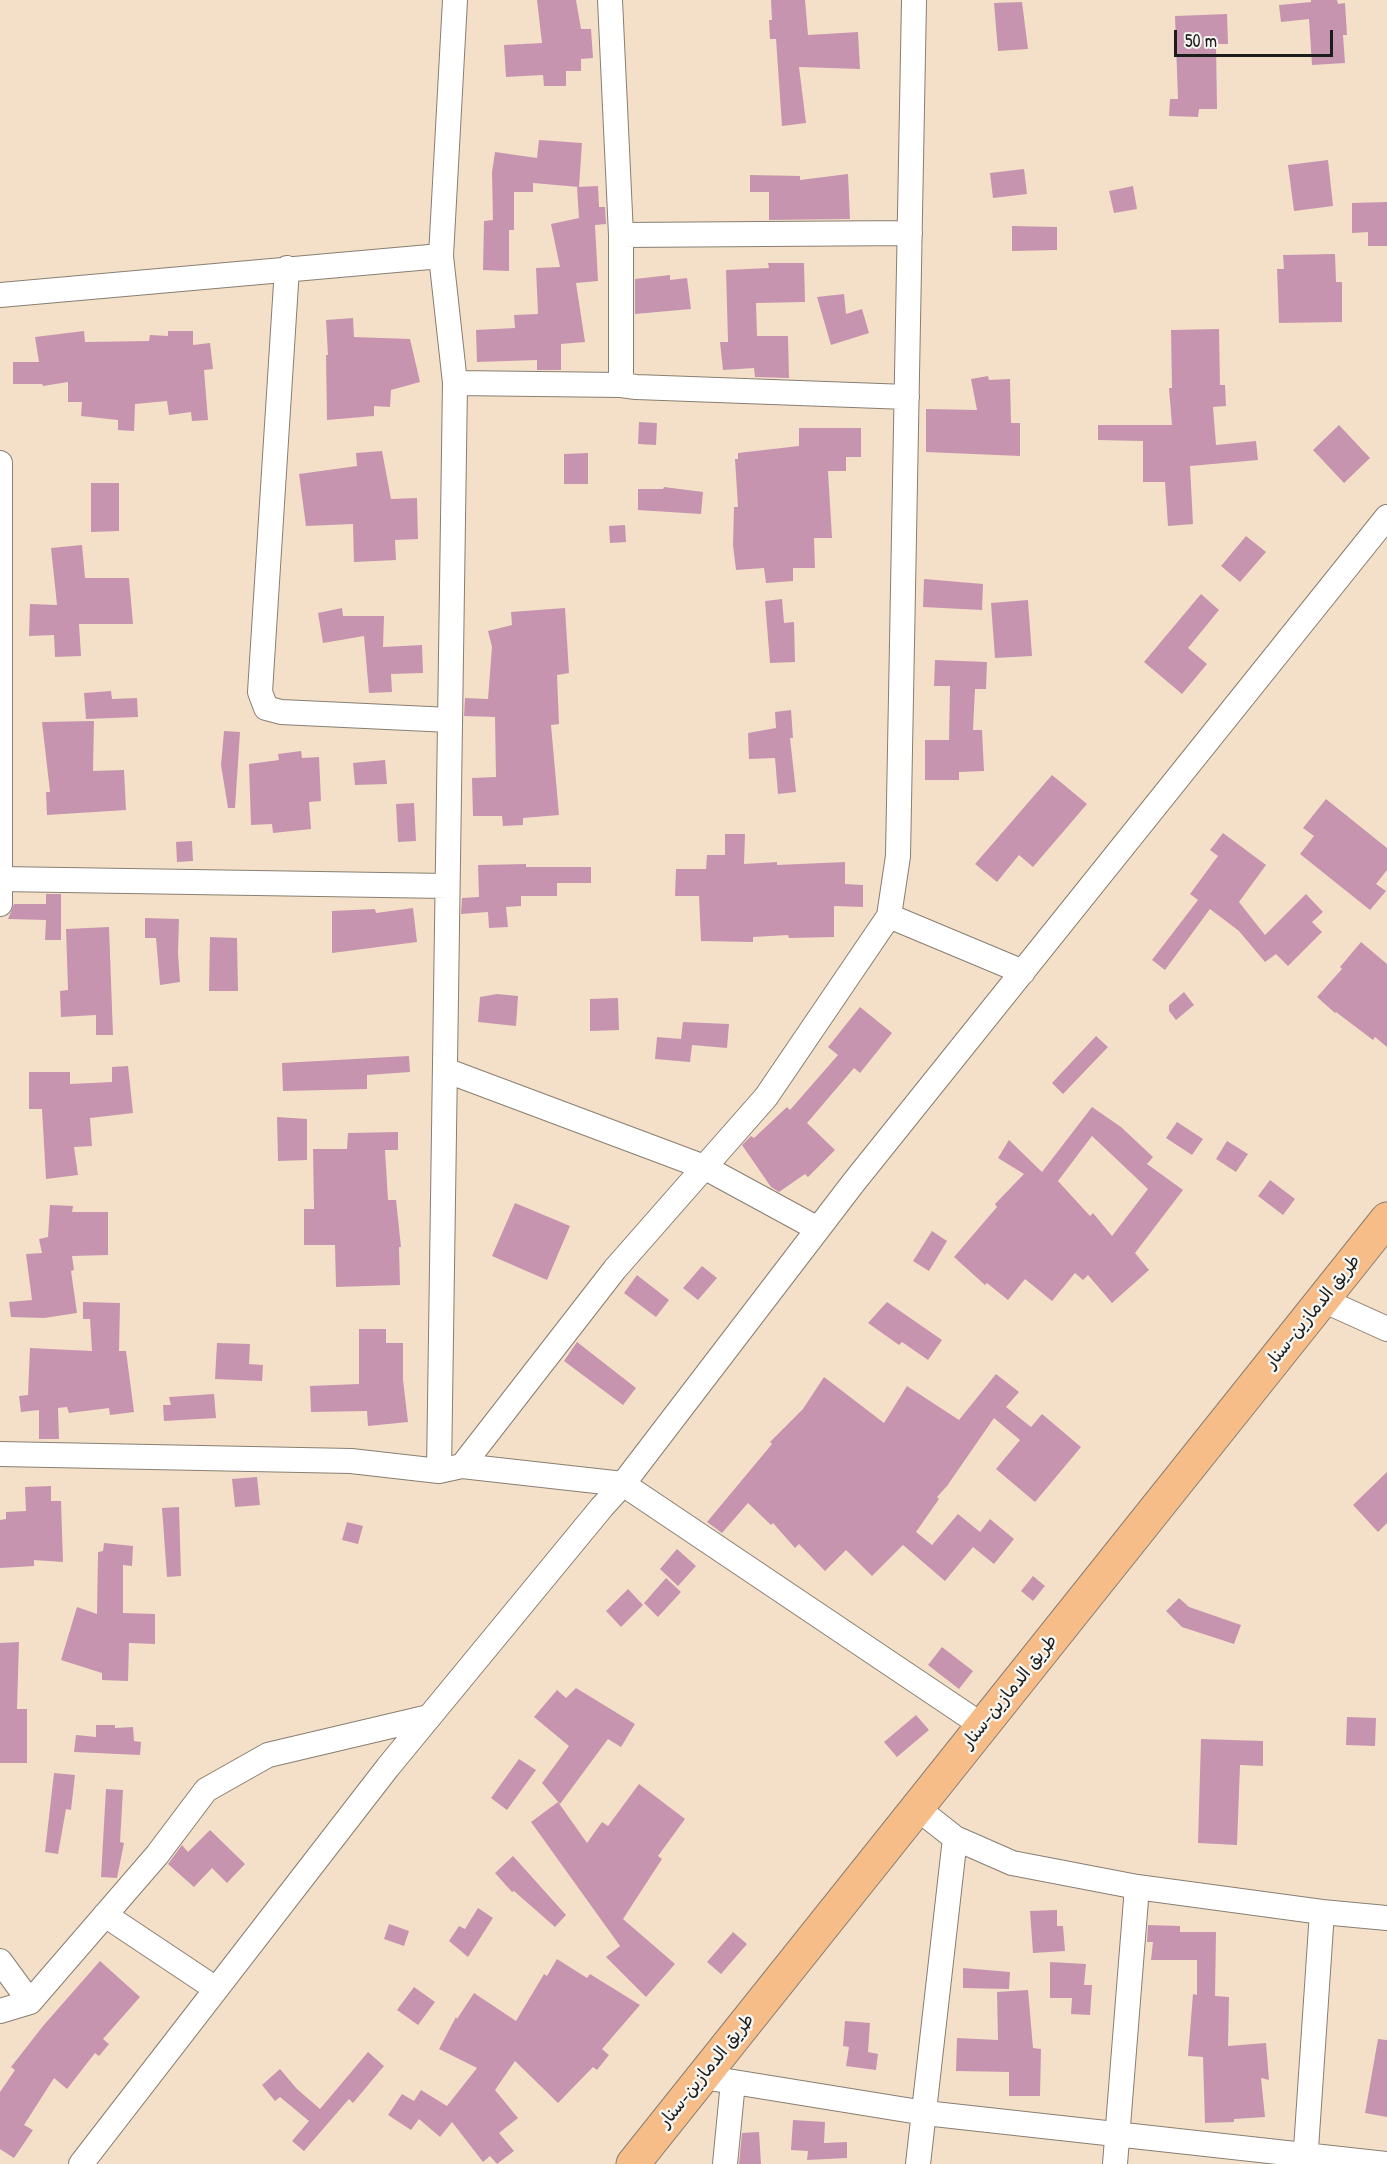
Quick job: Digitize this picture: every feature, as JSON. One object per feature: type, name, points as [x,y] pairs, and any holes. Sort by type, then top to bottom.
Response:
[{"type":"highway","name":"طريق الدمازين-سنار","points":[[633,2164],[718,2079],[917,1808],[1387,1219]]},
{"type":"street","points":[[439,1471],[455,383],[441,256],[455,0]]},
{"type":"street","points":[[610,0],[621,235],[621,385]]},
{"type":"street","points":[[462,1466],[615,1269],[766,1097],[890,916],[898,856],[914,0]]},
{"type":"street","points":[[621,235],[910,233]]},
{"type":"street","points":[[0,295],[441,256]]},
{"type":"street","points":[[287,268],[260,692],[266,708],[281,712],[450,720]]},
{"type":"street","points":[[455,383],[621,385],[907,397]]},
{"type":"street","points":[[0,463],[0,904]]},
{"type":"street","points":[[81,2164],[429,1717],[623,1484],[818,1229],[1387,517]]},
{"type":"street","points":[[1,879],[447,886]]},
{"type":"street","points":[[890,916],[1023,972]]},
{"type":"street","points":[[445,1071],[704,1167],[818,1229]]},
{"type":"street","points":[[1323,1300],[1387,1329]]},
{"type":"street","points":[[0,1454],[351,1461],[439,1471],[462,1466],[623,1484],[983,1726]]},
{"type":"street","points":[[0,2011],[30,2002],[157,1855],[206,1790],[268,1755],[429,1717]]},
{"type":"street","points":[[917,1808],[956,1838],[1012,1863],[1137,1887],[1322,1912],[1387,1918]]},
{"type":"street","points":[[918,2164],[956,1838]]},
{"type":"street","points":[[1115,2164],[1137,1887]]},
{"type":"street","points":[[1305,2160],[1322,1912]]},
{"type":"street","points":[[105,1915],[216,1989]]},
{"type":"street","points":[[0,1961],[30,2002]]},
{"type":"street","points":[[725,2164],[718,2079],[925,2113],[1118,2135],[1305,2160],[1386,2164]]},
{"type":"building","points":[[537,0],[576,0],[581,29],[591,29],[593,58],[581,59],[581,71],[566,71],[566,86],[544,86],[543,75],[506,77],[504,45],[542,43]]},
{"type":"building","points":[[771,0],[805,0],[808,35],[858,32],[860,69],[799,67],[806,123],[782,126],[776,39],[770,39]]},
{"type":"building","points":[[1311,0],[1337,0],[1338,4],[1345,3],[1347,35],[1343,35],[1345,63],[1312,65],[1309,19],[1281,22],[1279,5],[1311,2]]},
{"type":"building","points":[[1022,2],[1028,49],[998,51],[994,3]]},
{"type":"building","points":[[1227,14],[1228,44],[1216,44],[1217,109],[1199,109],[1198,117],[1169,116],[1170,99],[1178,99],[1175,16]]},
{"type":"building","points":[[539,140],[582,143],[579,187],[533,183],[533,192],[514,192],[514,230],[509,230],[509,271],[483,270],[484,221],[493,220],[492,172],[495,152],[537,158]]},
{"type":"building","points":[[1328,160],[1333,206],[1294,211],[1288,165]]},
{"type":"building","points":[[1024,169],[1027,194],[993,198],[990,173]]},
{"type":"building","points":[[848,174],[850,219],[769,220],[769,192],[750,192],[750,175],[800,176],[800,180]]},
{"type":"building","points":[[598,186],[599,207],[605,207],[606,224],[595,225],[598,281],[576,283],[585,342],[561,344],[561,370],[537,370],[537,360],[477,362],[476,330],[515,328],[514,315],[538,314],[536,268],[560,267],[551,224],[579,218],[577,187]]},
{"type":"building","points":[[1133,186],[1137,209],[1114,213],[1109,191]]},
{"type":"building","points":[[1387,202],[1387,246],[1368,246],[1368,232],[1352,233],[1352,203]]},
{"type":"building","points":[[1012,226],[1057,227],[1057,250],[1012,251]]},
{"type":"building","points":[[1335,254],[1336,282],[1342,282],[1342,322],[1279,323],[1277,269],[1284,269],[1283,255]]},
{"type":"building","points":[[768,263],[804,263],[805,302],[756,303],[757,336],[788,336],[789,378],[755,377],[754,368],[723,370],[720,342],[728,342],[726,270],[769,268]]},
{"type":"building","points":[[670,275],[670,280],[687,278],[691,309],[635,314],[635,279]]},
{"type":"building","points":[[844,294],[846,314],[862,309],[869,333],[831,345],[817,297]]},
{"type":"building","points":[[353,318],[354,337],[410,339],[420,382],[391,390],[390,407],[374,406],[374,416],[327,420],[326,320]]},
{"type":"building","points":[[1219,329],[1220,385],[1225,385],[1226,406],[1213,407],[1216,445],[1256,441],[1258,460],[1190,466],[1193,524],[1168,526],[1165,482],[1143,482],[1143,441],[1098,440],[1098,425],[1172,425],[1169,388],[1172,388],[1171,330]]},
{"type":"building","points":[[84,331],[85,342],[149,341],[150,335],[168,336],[168,331],[193,331],[193,345],[210,343],[213,369],[204,370],[208,420],[192,421],[191,412],[169,415],[167,401],[135,404],[134,431],[118,430],[118,420],[81,416],[82,402],[68,402],[68,382],[43,386],[42,384],[13,384],[13,362],[39,362],[35,337]]},
{"type":"building","points":[[988,376],[989,380],[1010,379],[1011,423],[1020,423],[1020,456],[926,452],[926,409],[977,410],[971,379]]},
{"type":"building","points":[[639,422],[657,423],[656,445],[638,444]]},
{"type":"building","points":[[1339,425],[1370,458],[1344,483],[1313,450]]},
{"type":"building","points":[[799,428],[861,428],[861,457],[846,457],[846,471],[828,471],[832,538],[814,538],[815,568],[793,568],[793,581],[766,583],[764,568],[736,570],[733,545],[734,507],[738,507],[735,459],[738,459],[738,453],[799,446]]},
{"type":"building","points":[[382,451],[391,499],[417,498],[418,539],[395,540],[396,560],[354,562],[353,524],[306,526],[299,474],[357,466],[356,453]]},
{"type":"building","points":[[588,453],[588,484],[564,484],[564,454]]},
{"type":"building","points":[[91,483],[119,483],[119,531],[91,532]]},
{"type":"building","points":[[664,487],[703,492],[701,514],[638,510],[638,489],[663,489]]},
{"type":"building","points":[[625,525],[626,542],[610,543],[609,526]]},
{"type":"building","points":[[1246,536],[1266,552],[1240,582],[1221,566]]},
{"type":"building","points":[[82,545],[85,578],[129,578],[133,624],[79,624],[81,656],[55,657],[54,635],[29,636],[30,604],[57,605],[51,548]]},
{"type":"building","points":[[924,579],[983,584],[982,610],[923,607]]},
{"type":"building","points":[[1201,594],[1219,610],[1188,648],[1207,664],[1182,694],[1144,662]]},
{"type":"building","points":[[782,599],[784,623],[794,622],[795,662],[770,663],[765,601]]},
{"type":"building","points":[[1028,600],[1032,656],[995,658],[991,603]]},
{"type":"building","points":[[342,608],[343,616],[384,616],[383,647],[422,645],[423,673],[391,674],[392,692],[369,693],[364,636],[323,643],[318,613]]},
{"type":"building","points":[[565,608],[569,673],[557,675],[559,724],[551,725],[559,815],[523,818],[523,825],[503,826],[502,816],[473,816],[472,778],[496,777],[495,717],[464,716],[465,698],[488,699],[492,647],[488,631],[512,625],[511,612]]},
{"type":"building","points":[[935,660],[987,662],[986,689],[975,689],[973,730],[982,730],[984,771],[959,772],[959,780],[925,780],[925,740],[949,740],[950,686],[934,686]]},
{"type":"building","points":[[111,691],[112,699],[137,698],[138,717],[86,719],[84,693]]},
{"type":"building","points":[[791,710],[793,738],[790,738],[796,792],[778,794],[775,758],[749,759],[748,733],[776,728],[775,712]]},
{"type":"building","points":[[94,721],[93,771],[124,770],[126,810],[47,815],[46,792],[50,792],[42,722]]},
{"type":"building","points":[[224,731],[240,732],[235,808],[228,808],[221,765]]},
{"type":"building","points":[[301,751],[302,758],[319,757],[321,801],[309,802],[311,829],[273,833],[272,824],[251,825],[249,764],[279,760],[278,754]]},
{"type":"building","points":[[385,760],[387,784],[355,785],[353,763]]},
{"type":"building","points":[[1052,775],[1087,804],[1033,867],[1019,855],[997,882],[975,864]]},
{"type":"building","points":[[1326,799],[1387,848],[1387,870],[1376,884],[1386,891],[1370,910],[1300,854],[1314,836],[1303,828]]},
{"type":"building","points":[[414,803],[416,841],[398,842],[396,804]]},
{"type":"building","points":[[1223,833],[1266,865],[1239,902],[1265,935],[1306,894],[1323,912],[1312,922],[1322,932],[1288,966],[1276,954],[1265,962],[1239,931],[1210,909],[1165,970],[1152,960],[1198,900],[1190,894],[1218,856],[1210,850]]},
{"type":"building","points":[[725,834],[745,834],[744,864],[845,862],[845,884],[863,885],[863,907],[834,906],[834,937],[789,938],[788,935],[753,937],[753,942],[701,941],[699,896],[675,896],[676,869],[706,869],[707,855],[725,855]]},
{"type":"building","points":[[192,841],[193,861],[177,862],[176,842]]},
{"type":"building","points":[[526,864],[526,867],[591,867],[591,883],[557,883],[557,896],[521,896],[521,906],[506,907],[508,927],[489,928],[488,912],[461,914],[462,898],[479,897],[478,865]]},
{"type":"building","points":[[46,894],[61,894],[61,940],[45,940],[46,920],[8,919],[14,904],[46,904]]},
{"type":"building","points":[[413,908],[417,942],[332,953],[332,911],[375,909],[376,913]]},
{"type":"building","points":[[145,918],[179,919],[180,982],[160,985],[156,938],[145,938]]},
{"type":"building","points":[[109,927],[113,1035],[96,1035],[96,1015],[61,1017],[60,991],[68,990],[66,929]]},
{"type":"building","points":[[210,937],[237,938],[238,991],[209,991]]},
{"type":"building","points":[[1361,942],[1387,964],[1387,1047],[1375,1037],[1373,1040],[1335,1013],[1317,997],[1342,969],[1340,967]]},
{"type":"building","points":[[1184,992],[1194,1005],[1176,1020],[1169,1011],[1169,1005]]},
{"type":"building","points":[[497,994],[518,996],[516,1026],[478,1022],[480,997]]},
{"type":"building","points":[[618,998],[619,1030],[590,1031],[590,999]]},
{"type":"building","points":[[860,1007],[892,1033],[860,1073],[854,1068],[807,1123],[835,1150],[808,1177],[805,1174],[779,1192],[771,1187],[742,1145],[751,1136],[754,1138],[787,1107],[790,1110],[838,1055],[828,1047]]},
{"type":"building","points":[[683,1022],[729,1024],[727,1048],[692,1045],[690,1062],[655,1059],[657,1037],[681,1039]]},
{"type":"building","points":[[1096,1036],[1108,1047],[1063,1094],[1052,1083]]},
{"type":"building","points":[[409,1056],[410,1072],[367,1075],[367,1089],[283,1091],[282,1063]]},
{"type":"building","points":[[128,1066],[133,1113],[90,1118],[92,1146],[74,1147],[78,1175],[46,1179],[42,1109],[29,1109],[29,1072],[70,1072],[70,1084],[112,1082],[112,1067]]},
{"type":"building","points":[[1092,1107],[1121,1127],[1153,1157],[1147,1164],[1183,1190],[1135,1253],[1149,1270],[1112,1303],[1088,1275],[1083,1280],[1075,1273],[1052,1301],[1025,1279],[1008,1300],[987,1283],[985,1285],[954,1257],[997,1207],[995,1204],[1024,1174],[998,1158],[1009,1140],[1042,1172]],"holes":[[[1092,1136],[1148,1189],[1112,1236],[1093,1213],[1090,1216],[1058,1181]]]},
{"type":"building","points":[[277,1117],[307,1119],[307,1160],[278,1161]]},
{"type":"building","points":[[1177,1122],[1203,1139],[1192,1155],[1166,1138]]},
{"type":"building","points":[[398,1132],[398,1150],[385,1150],[388,1200],[396,1200],[401,1247],[399,1247],[400,1285],[336,1287],[335,1245],[304,1245],[304,1209],[314,1209],[313,1149],[347,1149],[348,1133]]},
{"type":"building","points":[[1227,1141],[1248,1154],[1236,1172],[1216,1159]]},
{"type":"building","points":[[1270,1180],[1295,1199],[1283,1215],[1258,1196]]},
{"type":"building","points":[[515,1203],[570,1226],[547,1280],[492,1256]]},
{"type":"building","points":[[50,1205],[73,1206],[72,1212],[108,1212],[108,1255],[72,1256],[74,1270],[71,1271],[77,1313],[44,1318],[11,1317],[9,1302],[32,1300],[26,1254],[42,1253],[39,1239],[48,1237]]},
{"type":"building","points":[[932,1231],[947,1241],[929,1271],[913,1261]]},
{"type":"building","points":[[702,1266],[717,1278],[698,1300],[683,1288]]},
{"type":"building","points":[[637,1275],[669,1300],[656,1317],[624,1293]]},
{"type":"building","points":[[83,1302],[120,1303],[119,1351],[126,1351],[134,1412],[110,1415],[109,1408],[69,1413],[67,1407],[58,1408],[59,1439],[39,1439],[39,1410],[21,1412],[19,1396],[28,1395],[30,1348],[92,1351],[90,1319],[83,1319]]},
{"type":"building","points":[[887,1302],[942,1340],[928,1360],[902,1342],[899,1345],[868,1323]]},
{"type":"building","points":[[359,1329],[386,1329],[386,1343],[403,1343],[403,1380],[408,1422],[368,1426],[367,1411],[311,1412],[310,1386],[359,1384]]},
{"type":"building","points":[[577,1342],[636,1388],[623,1405],[564,1361]]},
{"type":"building","points":[[217,1343],[250,1344],[249,1364],[263,1365],[262,1381],[215,1379]]},
{"type":"building","points":[[996,1374],[1019,1392],[1006,1407],[1031,1427],[1042,1414],[1081,1447],[1035,1502],[996,1469],[1020,1440],[994,1418],[937,1497],[939,1499],[916,1532],[932,1545],[958,1514],[980,1532],[990,1519],[1014,1539],[994,1564],[973,1547],[945,1581],[903,1545],[872,1576],[846,1550],[825,1571],[799,1544],[795,1548],[773,1523],[771,1525],[748,1503],[722,1533],[707,1522],[772,1444],[770,1442],[803,1409],[824,1377],[884,1423],[907,1386],[959,1420]]},
{"type":"building","points":[[214,1394],[216,1418],[164,1421],[163,1405],[171,1405],[169,1397]]},
{"type":"building","points":[[1387,1472],[1387,1523],[1378,1532],[1353,1505]]},
{"type":"building","points":[[257,1477],[260,1505],[235,1507],[232,1479]]},
{"type":"building","points":[[51,1486],[51,1501],[61,1501],[63,1562],[34,1560],[34,1566],[0,1568],[0,1520],[6,1519],[6,1512],[26,1511],[25,1487]]},
{"type":"building","points":[[179,1507],[181,1576],[167,1577],[162,1508]]},
{"type":"building","points":[[347,1522],[363,1526],[358,1544],[342,1540]]},
{"type":"building","points":[[104,1543],[133,1546],[132,1566],[123,1565],[123,1613],[155,1614],[155,1644],[129,1643],[128,1681],[102,1680],[102,1673],[61,1660],[77,1607],[97,1614],[98,1552],[103,1551]]},
{"type":"building","points":[[677,1549],[696,1566],[678,1586],[660,1569]]},
{"type":"building","points":[[1033,1576],[1045,1586],[1033,1601],[1021,1591]]},
{"type":"building","points":[[666,1578],[681,1592],[658,1617],[644,1603]]},
{"type":"building","points":[[628,1589],[643,1605],[621,1627],[606,1611]]},
{"type":"building","points":[[1179,1598],[1189,1607],[1241,1625],[1234,1644],[1182,1627],[1166,1611]]},
{"type":"building","points":[[19,1642],[17,1709],[27,1709],[27,1763],[0,1763],[0,1643]]},
{"type":"building","points":[[942,1647],[973,1671],[959,1689],[928,1665]]},
{"type":"building","points":[[576,1688],[635,1724],[621,1747],[608,1739],[560,1804],[542,1783],[569,1746],[534,1717],[557,1690],[566,1698]]},
{"type":"building","points":[[916,1715],[929,1730],[897,1757],[884,1742]]},
{"type":"building","points":[[1347,1717],[1376,1718],[1375,1746],[1346,1745]]},
{"type":"building","points":[[96,1725],[115,1725],[115,1728],[133,1727],[134,1741],[141,1742],[140,1755],[74,1752],[76,1735],[96,1737]]},
{"type":"building","points":[[1201,1739],[1263,1741],[1263,1766],[1240,1765],[1237,1845],[1198,1843]]},
{"type":"building","points":[[519,1759],[536,1770],[507,1810],[491,1798]]},
{"type":"building","points":[[54,1773],[75,1775],[71,1810],[66,1809],[58,1854],[45,1852]]},
{"type":"building","points":[[639,1784],[685,1819],[658,1856],[662,1859],[623,1919],[675,1964],[646,1997],[606,1957],[620,1946],[531,1822],[558,1802],[587,1843],[602,1822],[608,1826]]},
{"type":"building","points":[[106,1789],[123,1790],[120,1842],[124,1843],[117,1878],[101,1877]]},
{"type":"building","points":[[210,1830],[245,1864],[227,1883],[212,1868],[194,1887],[168,1864],[182,1845],[188,1852]]},
{"type":"building","points":[[513,1856],[566,1915],[555,1927],[514,1891],[512,1892],[495,1873]]},
{"type":"building","points":[[478,1908],[493,1918],[468,1957],[449,1941],[459,1926],[465,1929]]},
{"type":"building","points":[[1057,1910],[1057,1926],[1063,1926],[1065,1951],[1033,1953],[1030,1911]]},
{"type":"building","points":[[389,1924],[409,1931],[404,1946],[384,1939]]},
{"type":"building","points":[[1148,1925],[1180,1926],[1180,1932],[1216,1932],[1215,1996],[1229,1997],[1228,2046],[1266,2043],[1269,2080],[1261,2078],[1265,2117],[1234,2119],[1234,2122],[1205,2123],[1203,2057],[1188,2056],[1193,1994],[1197,1995],[1197,1960],[1151,1960],[1153,1942],[1147,1942]]},
{"type":"building","points":[[733,1932],[747,1944],[721,1974],[707,1962]]},
{"type":"building","points":[[557,1959],[587,1978],[590,1974],[640,2005],[602,2049],[609,2055],[597,2070],[593,2067],[558,2103],[515,2061],[495,2090],[518,2118],[499,2133],[514,2151],[497,2164],[490,2156],[483,2162],[452,2122],[440,2137],[419,2119],[411,2130],[388,2115],[402,2094],[414,2101],[421,2090],[447,2106],[477,2068],[439,2049],[456,2017],[457,2019],[474,1993],[516,2021],[544,1974],[547,1976]]},
{"type":"building","points":[[100,1961],[140,1997],[103,2039],[109,2044],[99,2056],[95,2053],[67,2089],[54,2078],[24,2125],[33,2130],[14,2158],[0,2149],[0,2092],[15,2070],[11,2067],[43,2026]]},
{"type":"building","points":[[1050,1962],[1086,1964],[1084,1985],[1092,1985],[1090,2015],[1071,2014],[1072,1998],[1050,1998]]},
{"type":"building","points":[[963,1968],[1010,1972],[1009,1989],[963,1988]]},
{"type":"building","points":[[414,1987],[435,2002],[418,2025],[397,2010]]},
{"type":"building","points":[[1028,1990],[1033,2048],[1041,2049],[1040,2096],[1009,2096],[1009,2072],[956,2071],[957,2038],[998,2040],[997,1992]]},
{"type":"building","points":[[845,2021],[870,2023],[868,2052],[878,2054],[876,2070],[846,2066],[849,2047],[843,2046]]},
{"type":"building","points":[[1378,2039],[1387,2040],[1387,2117],[1365,2113]]},
{"type":"building","points":[[368,2052],[384,2066],[353,2103],[349,2099],[304,2151],[292,2141],[309,2121],[280,2097],[275,2101],[262,2085],[280,2069],[297,2089],[320,2109]]},
{"type":"building","points":[[793,2120],[825,2122],[824,2143],[847,2142],[847,2158],[807,2160],[808,2151],[791,2150]]},
{"type":"building","points":[[759,2132],[761,2164],[739,2164],[742,2133]]}]
